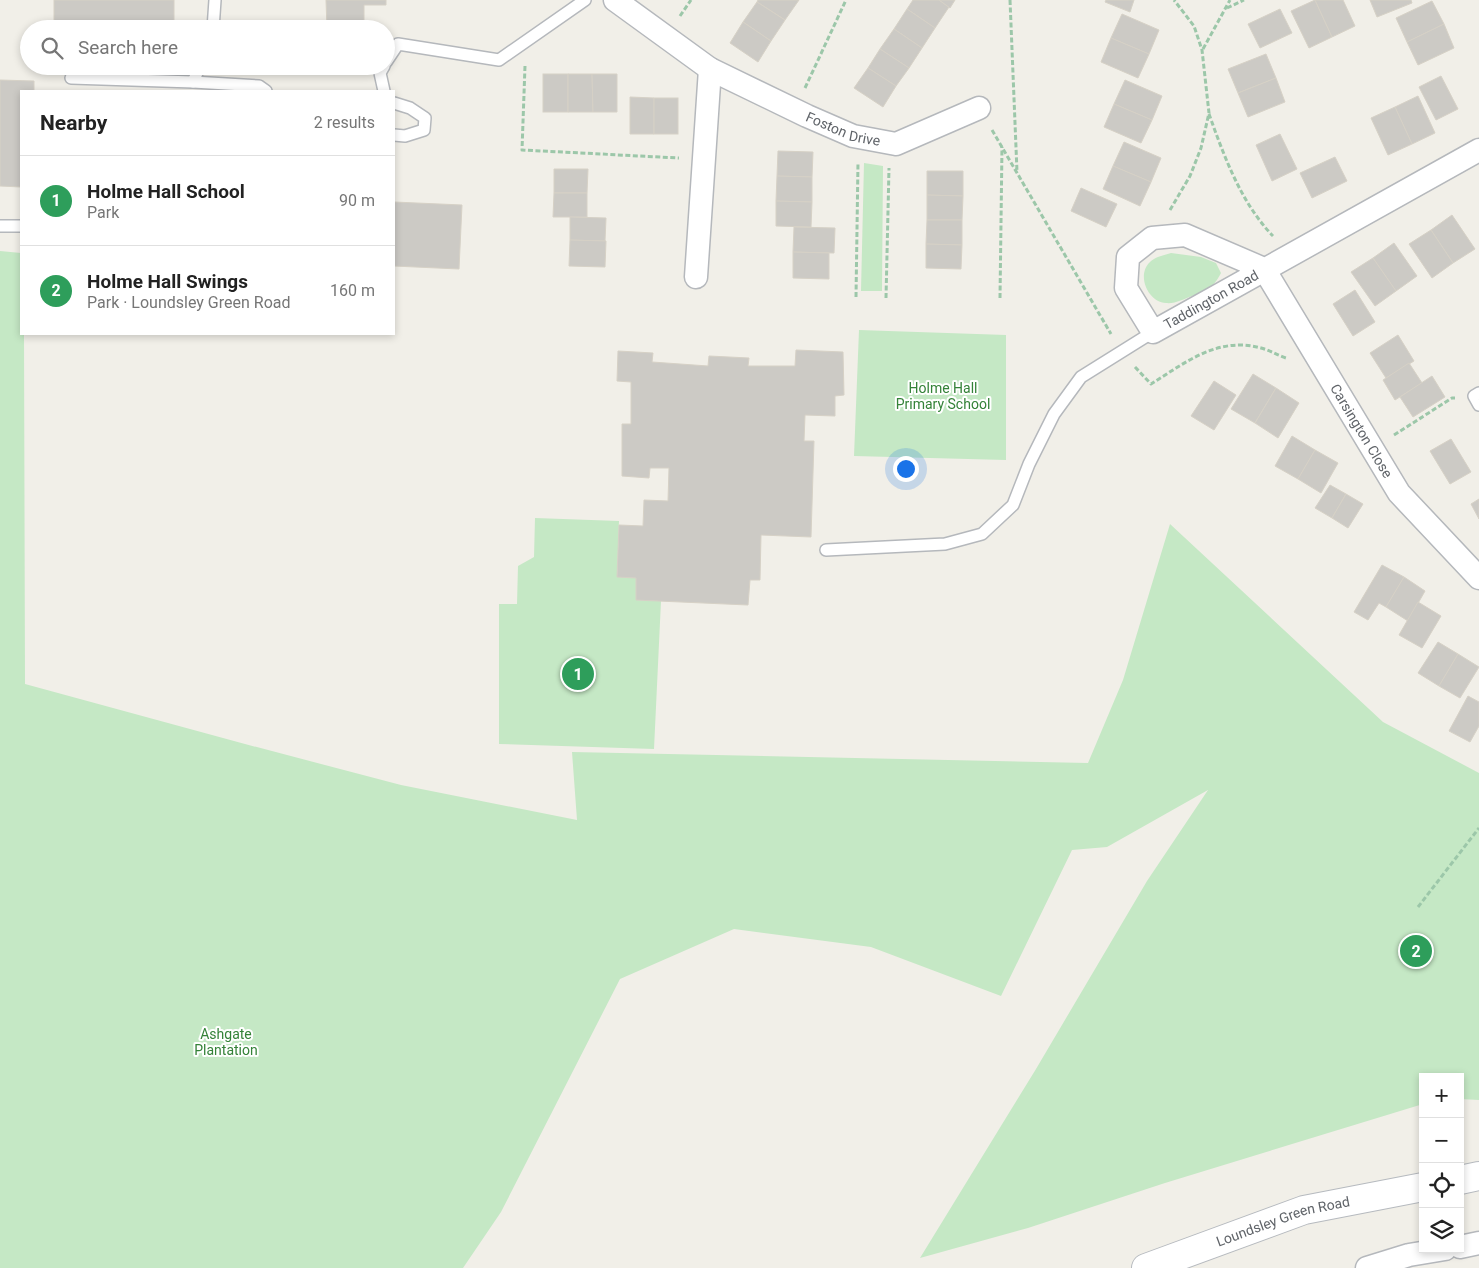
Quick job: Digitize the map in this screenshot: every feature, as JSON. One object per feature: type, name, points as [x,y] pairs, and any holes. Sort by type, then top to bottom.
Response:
[{"type":"main road","points":[[1464,1179],[1479,1176]]},
{"type":"main road","name":"Loundsley Green Road","points":[[1146,1268],[1304,1210],[1419,1188]]},
{"type":"street","name":"Foston Drive","points":[[615,0],[710,69],[853,136],[896,144],[979,108]]},
{"type":"street","points":[[696,277],[710,69]]},
{"type":"street","name":"Taddington Road","points":[[1264,269],[1185,235],[1152,238],[1128,257],[1126,288],[1153,332],[1479,150]]},
{"type":"street","name":"Carsington Close","points":[[1264,269],[1399,493],[1479,578]]},
{"type":"street","points":[[1464,1246],[1479,1243]]},
{"type":"street","points":[[1367,1268],[1421,1253]]},
{"type":"lane","points":[[214,20],[215,0]]},
{"type":"lane","points":[[395,48],[398,44],[499,60],[584,0]]},
{"type":"lane","points":[[193,82],[196,75]]},
{"type":"lane","points":[[380,75],[384,90]]},
{"type":"lane","points":[[71,78],[260,86],[265,90]]},
{"type":"lane","points":[[395,103],[410,108],[425,118],[424,130],[405,136],[395,134]]},
{"type":"lane","points":[[0,226],[20,226]]},
{"type":"lane","points":[[826,550],[945,544],[982,534],[1013,505],[1029,464],[1054,414],[1081,377],[1153,332]]},
{"type":"path","points":[[794,110],[846,0]]},
{"type":"path","points":[[1010,0],[1017,173]]},
{"type":"path","points":[[1174,0],[1194,26],[1202,50],[1208,113],[1222,149],[1246,199],[1265,228],[1290,254]]},
{"type":"path","points":[[1202,50],[1230,0]]},
{"type":"path","points":[[1226,8],[1244,0]]},
{"type":"path","points":[[526,41],[522,150],[704,159]]},
{"type":"path","points":[[979,108],[1121,352],[1151,384],[1214,348],[1232,344],[1261,348],[1286,359]]},
{"type":"path","points":[[1152,238],[1190,176],[1201,148],[1208,113]]},
{"type":"path","points":[[856,297],[859,136]]},
{"type":"path","points":[[886,298],[890,142]]},
{"type":"path","points":[[1000,298],[1002,146]]},
{"type":"path","points":[[1373,449],[1452,398],[1477,398]]},
{"type":"path","points":[[1418,907],[1479,828]]},
{"type":"green space","points":[[864,163],[883,166],[882,291],[861,291]]},
{"type":"green space","name":"Ashgate Plantation","points":[[0,251],[20,253],[20,335],[24,335],[25,684],[401,785],[577,820],[572,752],[1088,763],[1123,680],[1170,524],[1383,722],[1479,773],[1479,1100],[1464,1099],[1464,1073],[1419,1073],[1419,1105],[1165,1183],[1028,1228],[920,1258],[1036,1069],[1147,881],[1208,790],[1107,847],[1072,850],[1001,996],[871,947],[734,929],[620,979],[501,1212],[463,1268],[0,1268]]},
{"type":"green space","points":[[1171,253],[1201,257],[1216,263],[1221,273],[1210,288],[1202,292],[1176,302],[1166,303],[1160,301],[1149,293],[1144,280],[1144,274],[1146,267],[1152,260]]},
{"type":"green space","name":"Holme Hall Primary School","points":[[859,330],[1006,335],[1006,460],[854,456]]},
{"type":"green space","points":[[535,518],[619,521],[617,576],[636,578],[636,600],[661,601],[654,749],[499,744],[499,604],[517,604],[518,566],[534,557]]},
{"type":"building","points":[[54,0],[174,0],[174,20],[54,20]]},
{"type":"building","points":[[326,0],[386,0],[386,5],[364,5],[364,20],[327,20]]},
{"type":"building","points":[[758,0],[799,0],[785,20],[757,2]]},
{"type":"building","points":[[913,0],[939,0],[949,7],[935,28],[907,9]]},
{"type":"building","points":[[939,0],[955,0],[950,8]]},
{"type":"building","points":[[1106,0],[1134,0],[1130,12],[1105,2]]},
{"type":"building","points":[[1315,0],[1332,37],[1309,48],[1291,11]]},
{"type":"building","points":[[1315,0],[1343,0],[1355,26],[1332,37]]},
{"type":"building","points":[[1370,0],[1411,0],[1412,3],[1377,17]]},
{"type":"building","points":[[1432,1],[1444,24],[1407,42],[1396,18]]},
{"type":"building","points":[[757,2],[785,20],[771,41],[743,22]]},
{"type":"building","points":[[907,9],[935,28],[922,48],[894,29]]},
{"type":"building","points":[[1280,9],[1292,33],[1260,48],[1248,24]]},
{"type":"building","points":[[1122,14],[1159,30],[1149,54],[1111,38]]},
{"type":"building","points":[[743,22],[771,41],[758,62],[730,43]]},
{"type":"building","points":[[1444,24],[1454,48],[1418,65],[1407,42]]},
{"type":"building","points":[[894,29],[922,48],[909,68],[880,49]]},
{"type":"building","points":[[1111,38],[1149,54],[1138,78],[1101,62]]},
{"type":"building","points":[[880,49],[909,68],[896,86],[868,68]]},
{"type":"building","points":[[1266,54],[1276,78],[1238,93],[1228,69]]},
{"type":"building","points":[[868,68],[896,86],[883,107],[854,88]]},
{"type":"building","points":[[543,74],[568,74],[568,112],[543,112]]},
{"type":"building","points":[[568,74],[592,74],[593,112],[568,112]]},
{"type":"building","points":[[592,74],[617,74],[617,112],[593,112]]},
{"type":"building","points":[[1441,76],[1458,109],[1436,120],[1419,87]]},
{"type":"building","points":[[1276,78],[1285,102],[1248,117],[1238,93]]},
{"type":"building","points":[[0,80],[34,81],[34,90],[20,90],[20,187],[0,186]]},
{"type":"building","points":[[1125,80],[1162,96],[1152,120],[1114,104]]},
{"type":"building","points":[[1418,96],[1435,133],[1412,144],[1395,107]]},
{"type":"building","points":[[630,97],[654,98],[654,134],[630,134]]},
{"type":"building","points":[[654,98],[678,98],[678,134],[654,134]]},
{"type":"building","points":[[1114,104],[1152,120],[1141,143],[1104,127]]},
{"type":"building","points":[[1395,107],[1412,144],[1388,155],[1371,118]]},
{"type":"building","points":[[1280,134],[1297,169],[1272,181],[1256,145]]},
{"type":"building","points":[[1124,142],[1161,158],[1151,182],[1113,166]]},
{"type":"building","points":[[778,151],[813,152],[812,177],[777,176]]},
{"type":"building","points":[[1335,157],[1347,181],[1312,198],[1300,173]]},
{"type":"building","points":[[1113,166],[1151,182],[1140,206],[1103,189]]},
{"type":"building","points":[[554,169],[588,169],[587,193],[554,193]]},
{"type":"building","points":[[927,171],[963,171],[963,196],[927,195]]},
{"type":"building","points":[[777,176],[812,177],[812,202],[776,201]]},
{"type":"building","points":[[1081,188],[1117,204],[1106,227],[1071,211]]},
{"type":"building","points":[[554,193],[587,193],[587,217],[553,217]]},
{"type":"building","points":[[927,195],[963,196],[962,220],[927,220]]},
{"type":"building","points":[[776,201],[812,202],[811,227],[776,226]]},
{"type":"building","points":[[395,202],[462,205],[459,269],[395,266]]},
{"type":"building","points":[[1452,215],[1475,249],[1453,263],[1431,230]]},
{"type":"building","points":[[570,217],[606,218],[605,241],[570,240]]},
{"type":"building","points":[[927,220],[962,220],[962,245],[926,244]]},
{"type":"building","points":[[794,227],[835,228],[834,253],[793,252]]},
{"type":"building","points":[[1431,230],[1453,263],[1432,278],[1409,244]]},
{"type":"building","points":[[570,240],[606,241],[605,267],[569,266]]},
{"type":"building","points":[[1394,243],[1417,276],[1396,291],[1373,258]]},
{"type":"building","points":[[926,244],[962,245],[961,269],[926,268]]},
{"type":"building","points":[[793,252],[829,253],[829,279],[793,278]]},
{"type":"building","points":[[1373,258],[1396,291],[1375,306],[1351,272]]},
{"type":"building","points":[[1355,290],[1375,322],[1353,336],[1333,304]]},
{"type":"building","points":[[1398,335],[1414,361],[1386,378],[1370,353]]},
{"type":"building","points":[[796,350],[843,352],[844,395],[835,396],[835,416],[805,415],[804,441],[814,441],[811,537],[761,535],[760,580],[750,580],[748,605],[636,600],[636,578],[617,577],[619,525],[643,526],[644,500],[668,501],[669,468],[650,468],[649,478],[622,476],[622,424],[631,424],[631,382],[617,381],[618,351],[653,353],[652,362],[708,366],[709,356],[749,358],[748,366],[795,366]]},
{"type":"building","points":[[1409,363],[1422,383],[1395,400],[1383,380]]},
{"type":"building","points":[[1253,374],[1276,388],[1255,423],[1231,409]]},
{"type":"building","points":[[1432,376],[1445,397],[1413,417],[1400,397]]},
{"type":"building","points":[[1214,381],[1236,395],[1214,430],[1191,416]]},
{"type":"building","points":[[1276,388],[1299,403],[1278,438],[1255,423]]},
{"type":"building","points":[[1292,436],[1315,450],[1298,479],[1275,466]]},
{"type":"building","points":[[1451,439],[1471,472],[1450,484],[1430,451]]},
{"type":"building","points":[[1315,450],[1338,463],[1321,493],[1298,479]]},
{"type":"building","points":[[1330,485],[1346,494],[1332,518],[1315,508]]},
{"type":"building","points":[[1346,494],[1363,504],[1348,528],[1332,518]]},
{"type":"building","points":[[1479,499],[1479,519],[1471,504]]},
{"type":"building","points":[[1382,565],[1404,577],[1386,607],[1379,603],[1368,620],[1354,612]]},
{"type":"building","points":[[1404,577],[1425,591],[1408,621],[1386,607]]},
{"type":"building","points":[[1418,602],[1441,616],[1422,648],[1399,635]]},
{"type":"building","points":[[1438,642],[1458,654],[1439,686],[1418,673]]},
{"type":"building","points":[[1458,654],[1479,667],[1460,698],[1439,686]]},
{"type":"building","points":[[1468,696],[1479,702],[1479,726],[1470,742],[1449,731]]},
{"type":"place","name":"Holme Hall School","points":[[578,674]]},
{"type":"place","name":"Holme Hall Swings","points":[[1416,951]]}]
